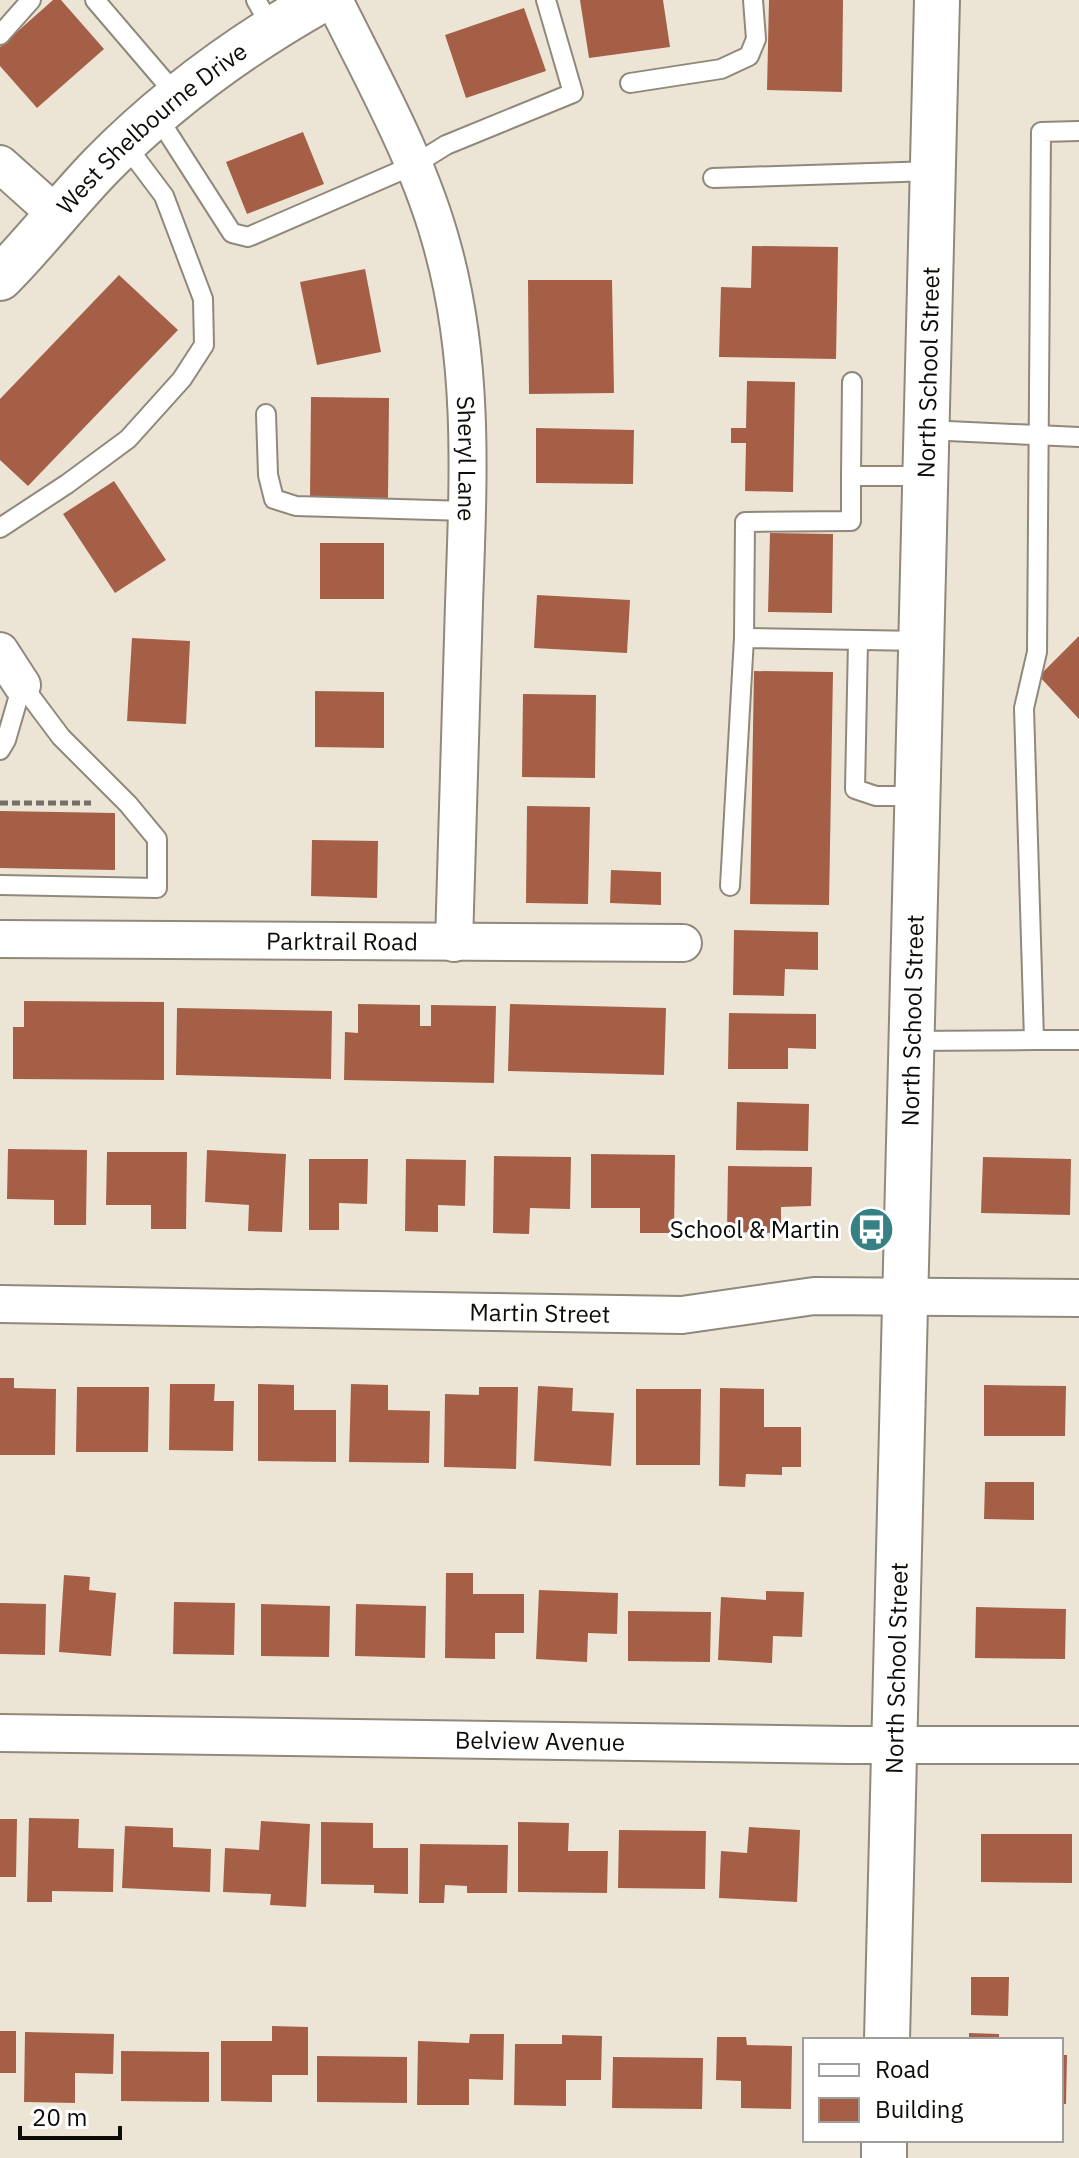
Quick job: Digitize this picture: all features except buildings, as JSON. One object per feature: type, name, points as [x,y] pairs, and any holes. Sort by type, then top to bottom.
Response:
[{"type":"street","name":"West Shelbourne Drive","points":[[0,278],[125,144],[264,14],[321,0]]},
{"type":"street","name":"Sheryl Lane","points":[[334,0],[414,165],[443,248],[463,343],[468,409],[467,511],[454,943]]},
{"type":"street","name":"North School Street","points":[[887,2038],[937,0]]},
{"type":"street","points":[[0,164],[57,215]]},
{"type":"street","points":[[0,651],[22,685]]},
{"type":"street","name":"Parktrail Road","points":[[0,939],[683,943]]},
{"type":"street","name":"Martin Street","points":[[0,1304],[682,1315],[814,1296],[1079,1298]]},
{"type":"street","name":"Belview Avenue","points":[[0,1733],[1079,1745]]},
{"type":"lane","points":[[0,34],[31,0]]},
{"type":"lane","points":[[95,0],[168,106],[232,233],[248,237],[414,165],[446,145],[573,93],[546,0]]},
{"type":"lane","points":[[630,83],[721,69],[749,56],[756,39],[753,0]]},
{"type":"lane","points":[[1034,1040],[1024,708],[1037,652],[1041,132],[1079,131]]},
{"type":"lane","points":[[0,528],[128,439],[182,379],[204,345],[203,299],[164,196],[125,144]]},
{"type":"lane","points":[[713,178],[933,171]]},
{"type":"lane","points":[[730,886],[744,638],[745,522],[851,521],[852,382]]},
{"type":"lane","points":[[266,414],[268,475],[274,499],[296,506],[467,511]]},
{"type":"lane","points":[[926,430],[1079,437]]},
{"type":"lane","points":[[851,476],[925,476]]},
{"type":"lane","points":[[744,638],[921,641]]},
{"type":"lane","points":[[858,641],[855,789],[876,796],[917,796]]},
{"type":"lane","points":[[0,750],[6,740],[22,685]]},
{"type":"lane","points":[[0,885],[157,888],[157,839],[128,804],[61,737],[22,685]]},
{"type":"lane","points":[[910,1041],[1079,1040]]},
{"type":"path","points":[[0,803],[128,804]]},
{"type":"place","name":"School & Martin","points":[[871,1229]]}]
